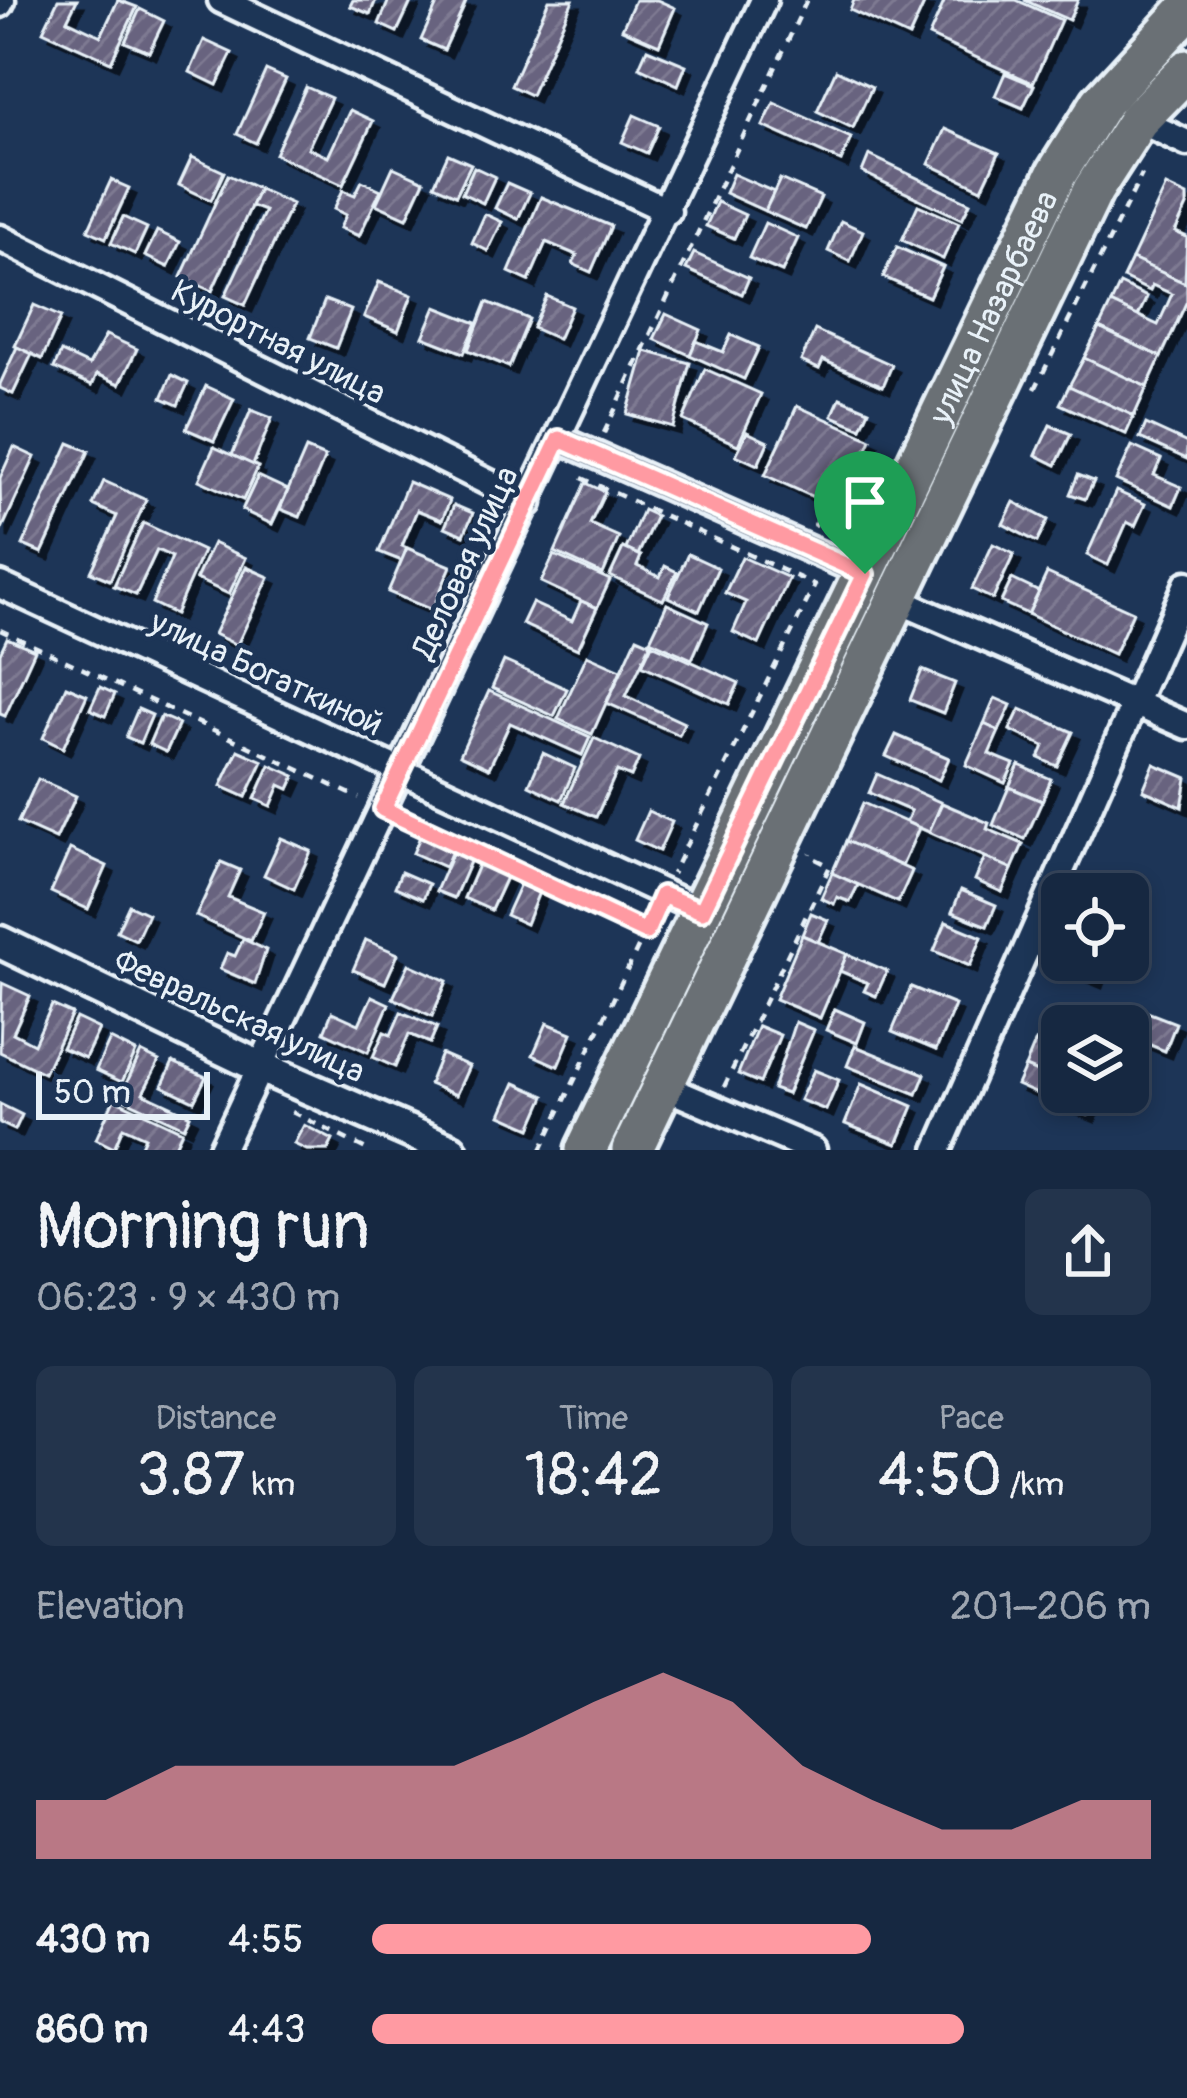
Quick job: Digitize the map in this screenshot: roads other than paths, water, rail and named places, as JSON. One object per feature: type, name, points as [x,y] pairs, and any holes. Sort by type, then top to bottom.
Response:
[{"type":"main road","name":"улица Назарбаева","points":[[586,1150],[1057,173],[1101,103],[1187,10]]},
{"type":"main road","name":"улица Назарбаева","points":[[632,1150],[1093,190],[1163,132],[1187,70]]},
{"type":"street","points":[[221,0],[668,211]]},
{"type":"street","name":"Деловая улица","points":[[221,1150],[764,0]]},
{"type":"street","name":"Курортная улица","points":[[0,238],[529,503]]},
{"type":"street","points":[[559,439],[865,574]]},
{"type":"street","points":[[938,1150],[1187,584]]},
{"type":"street","name":"улица Богаткиной","points":[[0,585],[702,911]]},
{"type":"street","points":[[897,601],[1187,726]]},
{"type":"street","name":"Февральская улица","points":[[0,942],[255,1079],[451,1150]]},
{"type":"street","points":[[662,1087],[813,1150]]}]
